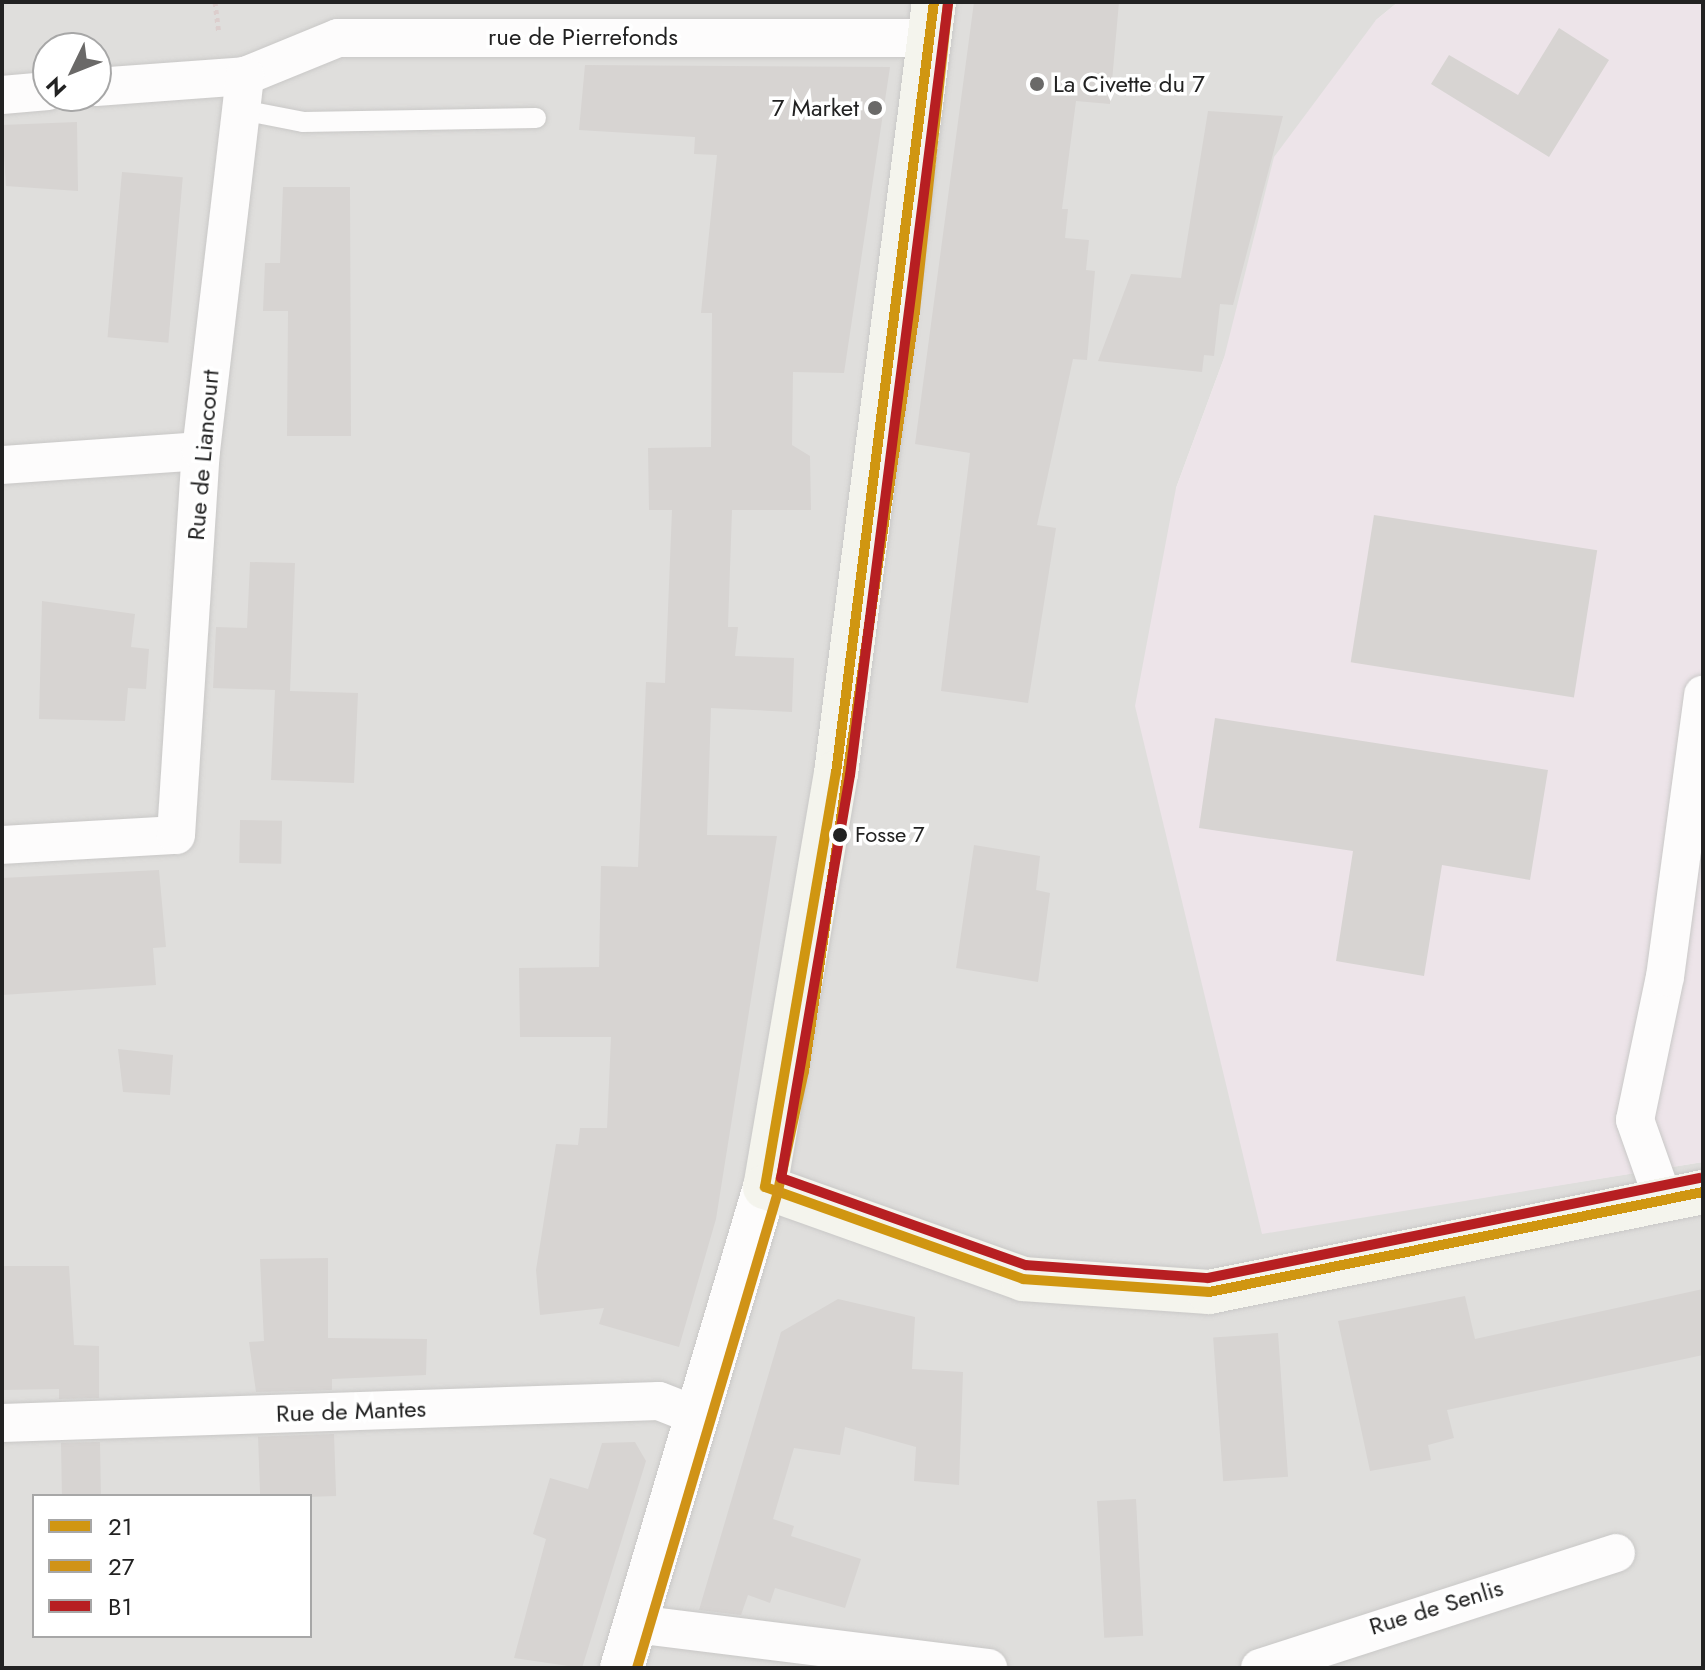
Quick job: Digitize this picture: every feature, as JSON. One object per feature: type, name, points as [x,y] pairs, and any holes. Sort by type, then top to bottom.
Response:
[{"type":"main road","points":[[932,20],[901,309],[838,758],[765,1187],[1023,1279],[1209,1292],[1683,1195]]},
{"type":"street","name":"rue de Pierrefonds","points":[[243,93],[338,38],[932,20]]},
{"type":"street","points":[[112,88],[243,93]]},
{"type":"street","points":[[2,95],[32,92]]},
{"type":"street","name":"Rue de Liancourt","points":[[2,845],[176,835],[201,451],[243,93]]},
{"type":"street","points":[[2,465],[201,451]]},
{"type":"street","points":[[1683,1195],[1635,1120],[1665,977],[1703,695]]},
{"type":"street","points":[[622,1668],[765,1187]]},
{"type":"street","name":"Rue de Mantes","points":[[2,1423],[659,1401],[697,1416]]},
{"type":"street","name":"Rue de Senlis","points":[[1260,1668],[1616,1553]]},
{"type":"street","points":[[635,1624],[988,1668]]},
{"type":"lane","points":[[243,93],[303,122],[536,118]]},
{"type":"shaded area","points":[[2,2],[1398,2],[1376,20],[1224,358],[1176,488],[1262,1233],[1703,1162],[1703,1668],[2,1668]]},
{"type":"shaded area","points":[[1398,2],[1703,2],[1703,1162],[1262,1234],[1135,706],[1176,488],[1224,358],[1274,157],[1376,20]]},
{"type":"building","points":[[974,2],[1119,2],[1110,104],[1076,101],[1062,209],[1068,209],[1065,238],[1089,240],[1086,270],[1095,271],[1087,360],[1073,359],[1037,525],[1056,528],[1028,703],[941,691],[970,453],[915,444]]},
{"type":"building","points":[[1559,28],[1609,60],[1549,157],[1431,84],[1449,55],[1518,95]]},
{"type":"building","points":[[585,65],[890,67],[844,373],[793,372],[792,445],[810,456],[811,510],[732,510],[728,627],[738,627],[735,656],[794,658],[792,712],[711,708],[707,835],[777,836],[716,1219],[679,1347],[599,1324],[604,1308],[540,1315],[536,1270],[556,1144],[578,1145],[580,1128],[607,1128],[611,1037],[520,1037],[519,968],[599,967],[601,866],[638,867],[646,682],[665,683],[672,510],[649,510],[648,448],[711,447],[712,313],[701,313],[717,155],[694,154],[695,137],[579,130]]},
{"type":"building","points":[[1208,111],[1283,116],[1233,305],[1220,304],[1214,356],[1204,355],[1202,372],[1098,361],[1131,274],[1181,278]]},
{"type":"building","points":[[77,122],[78,191],[6,186],[2,125]]},
{"type":"building","points":[[122,172],[183,177],[168,343],[108,337]]},
{"type":"building","points":[[283,187],[350,187],[351,436],[287,436],[288,311],[263,311],[265,263],[280,263]]},
{"type":"building","points":[[1374,515],[1597,550],[1574,698],[1351,662]]},
{"type":"building","points":[[250,562],[295,563],[290,691],[358,693],[354,783],[271,780],[275,690],[213,688],[216,627],[247,628]]},
{"type":"building","points":[[42,601],[135,614],[131,647],[149,649],[146,689],[128,688],[125,721],[39,719]]},
{"type":"building","points":[[1215,718],[1548,770],[1530,880],[1442,865],[1424,976],[1336,961],[1353,851],[1199,828]]},
{"type":"building","points":[[240,820],[282,821],[281,864],[239,863]]},
{"type":"building","points":[[974,845],[1040,856],[1036,890],[1050,893],[1038,982],[956,968]]},
{"type":"building","points":[[159,870],[166,947],[153,948],[156,985],[2,995],[2,878]]},
{"type":"building","points":[[118,1049],[173,1055],[170,1095],[123,1092]]},
{"type":"building","points":[[328,1258],[328,1338],[427,1339],[426,1375],[332,1379],[332,1390],[256,1392],[249,1342],[264,1341],[260,1259]]},
{"type":"building","points":[[2,1266],[69,1266],[74,1345],[99,1346],[99,1398],[59,1399],[59,1389],[2,1390]]},
{"type":"building","points":[[1703,1289],[1703,1355],[1447,1410],[1454,1438],[1428,1445],[1431,1460],[1370,1471],[1338,1321],[1465,1296],[1475,1339]]},
{"type":"building","points":[[838,1299],[915,1317],[912,1369],[963,1372],[959,1485],[914,1481],[916,1447],[845,1427],[840,1455],[794,1448],[773,1519],[794,1526],[791,1536],[861,1559],[845,1608],[775,1588],[770,1603],[748,1595],[741,1615],[699,1610],[781,1332]]},
{"type":"building","points":[[1278,1333],[1288,1477],[1223,1481],[1213,1338]]},
{"type":"building","points":[[334,1434],[336,1496],[260,1494],[258,1437]]},
{"type":"building","points":[[100,1442],[101,1494],[62,1494],[61,1443]]},
{"type":"building","points":[[635,1442],[646,1461],[582,1668],[514,1658],[546,1539],[533,1534],[550,1478],[588,1489],[602,1443]]},
{"type":"building","points":[[1136,1499],[1143,1636],[1104,1638],[1097,1501]]},
{"type":"transit line","name":"21","points":[[765,1187],[836,773],[934,2]]},
{"type":"transit line","name":"27","points":[[637,1668],[778,1191],[804,1071],[915,311],[948,3]]},
{"type":"transit line","name":"B1","points":[[948,4],[850,775],[781,1178],[1026,1265],[1208,1278],[1700,1178]]},
{"type":"transit line","name":"21","points":[[765,1187],[1023,1279],[1209,1292],[1703,1192]]},
{"type":"place","name":"La Civette du 7","points":[[1037,84]]},
{"type":"place","name":"7 Market","points":[[875,108]]},
{"type":"place","name":"Fosse 7","points":[[840,835]]}]
